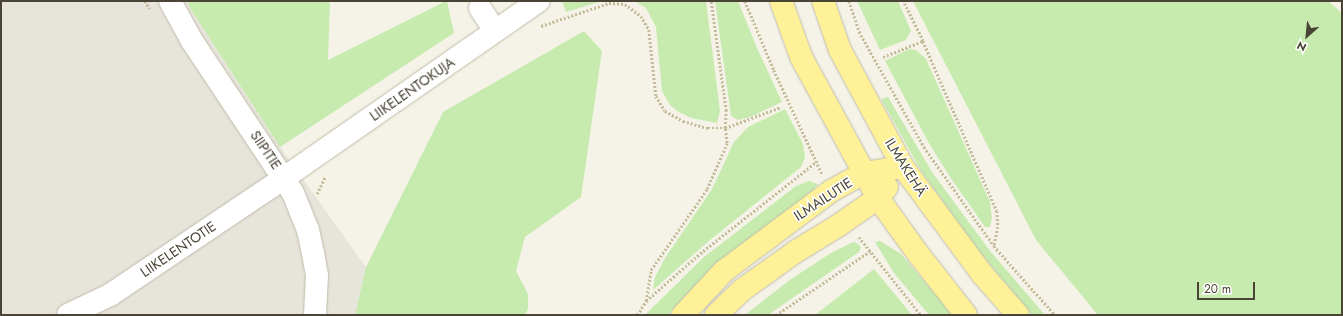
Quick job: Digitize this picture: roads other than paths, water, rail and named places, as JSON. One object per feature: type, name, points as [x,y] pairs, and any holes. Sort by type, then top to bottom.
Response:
[{"type":"main road","points":[[780,1],[801,57],[878,198],[919,255],[966,315]]},
{"type":"main road","name":"ILMAKEHÄ","points":[[823,1],[840,50],[903,167],[983,276],[1018,315]]},
{"type":"main road","name":"ILMAILUTIE","points":[[683,315],[724,271],[831,191],[864,173],[903,167]]},
{"type":"main road","name":"ILMAILUTIE","points":[[716,315],[742,290],[795,252],[847,220],[878,198],[903,167]]},
{"type":"street","name":"SIIPITIE","points":[[170,1],[192,41],[284,178],[302,212],[308,230],[317,275],[315,315]]},
{"type":"street","name":"LIIKELENTOKUJA","points":[[284,178],[539,1]]},
{"type":"street","points":[[480,8],[495,32]]},
{"type":"street","name":"LIIKELENTOTIE","points":[[68,315],[110,295],[284,178]]}]
